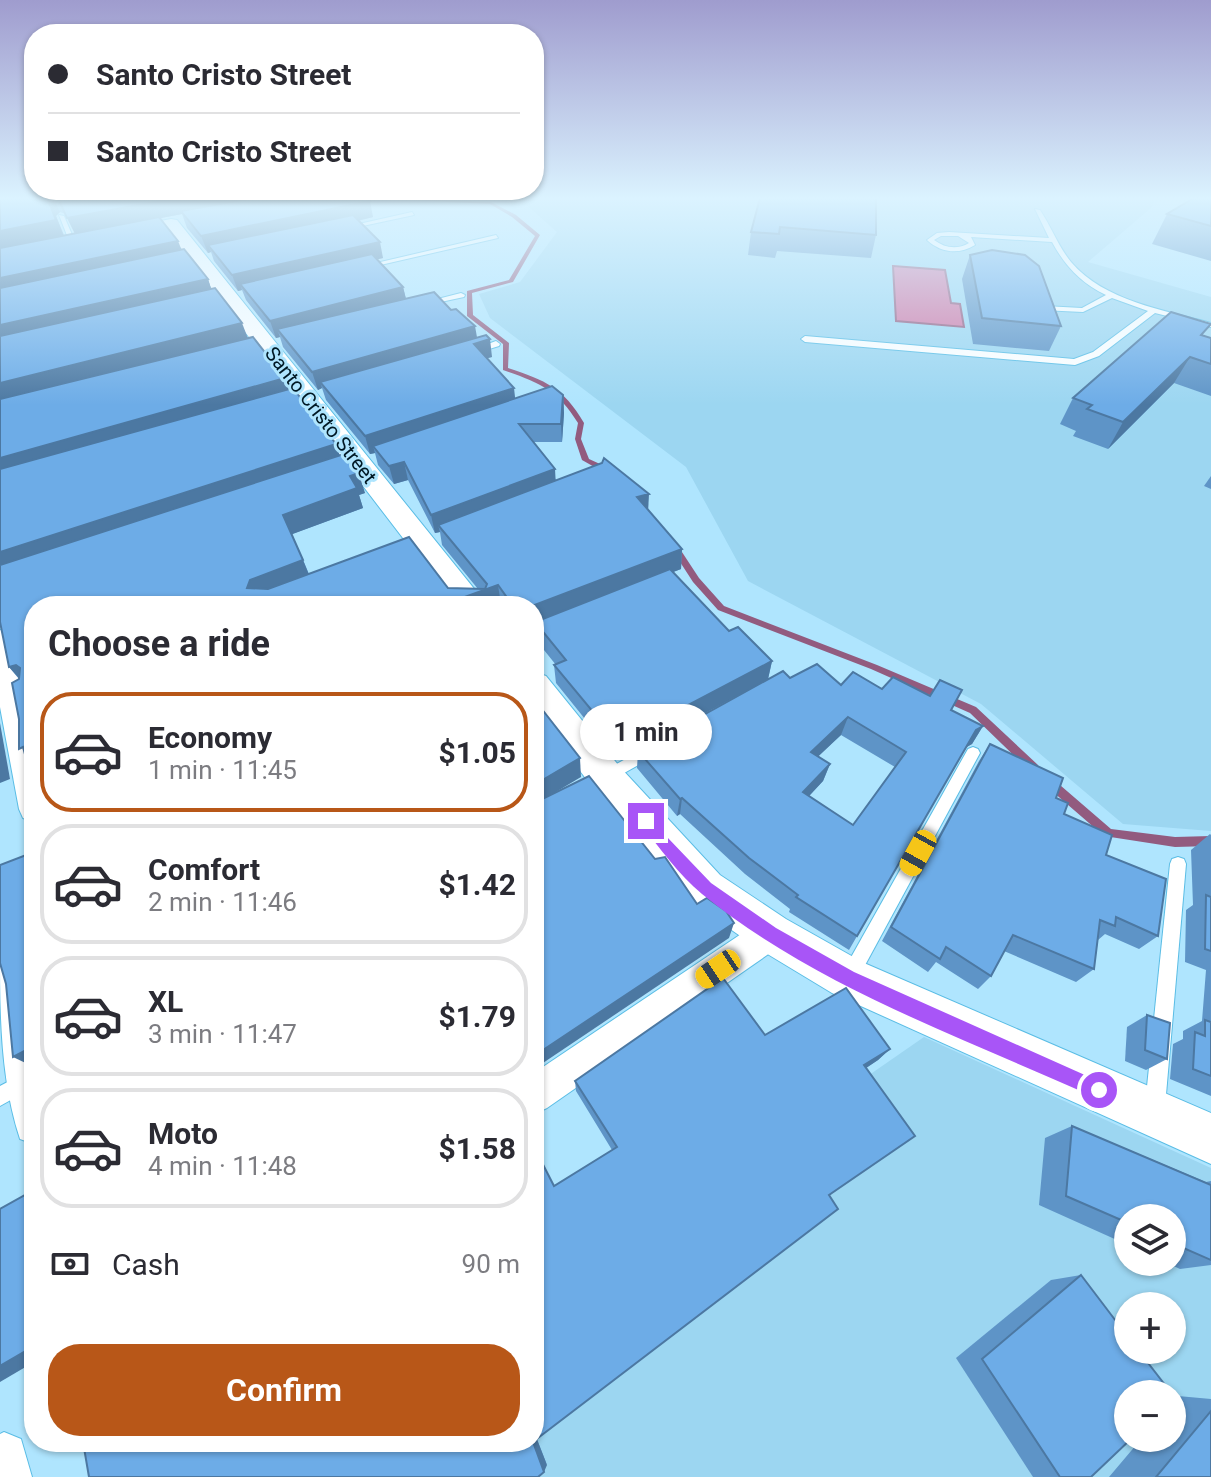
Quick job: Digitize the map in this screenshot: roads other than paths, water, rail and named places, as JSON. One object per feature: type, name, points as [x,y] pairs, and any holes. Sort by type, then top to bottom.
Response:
[{"type":"street","name":"Santo Cristo Street","points":[[205,267],[464,596]]},
{"type":"street","points":[[0,639],[18,698],[24,740]]},
{"type":"street","points":[[544,699],[600,780],[705,888],[771,933],[848,978],[1211,1139]]},
{"type":"street","points":[[544,1088],[771,933]]},
{"type":"street","points":[[0,964],[20,1085]]},
{"type":"street","points":[[0,1459],[4,1456],[8,1477]]},
{"type":"lane","points":[[348,270],[362,267]]},
{"type":"lane","points":[[1072,267],[1113,295],[1211,325]]},
{"type":"lane","points":[[416,306],[461,295]]},
{"type":"lane","points":[[1044,308],[1083,310],[1113,295]]},
{"type":"lane","points":[[805,339],[1075,362],[1096,354],[1155,309]]},
{"type":"lane","points":[[468,352],[496,344]]},
{"type":"lane","points":[[600,780],[661,746]]},
{"type":"lane","points":[[848,978],[973,753]]},
{"type":"lane","points":[[1154,1115],[1178,864]]},
{"type":"waterway","points":[[519,267],[511,281],[469,292],[470,316],[506,343],[505,369],[550,387],[566,401],[581,423],[578,439],[586,460],[608,471]]},
{"type":"waterway","points":[[675,548],[696,580],[721,608],[874,667],[973,710],[1034,768]]},
{"type":"waterway","points":[[1049,782],[1108,833],[1175,842],[1211,841]]}]
